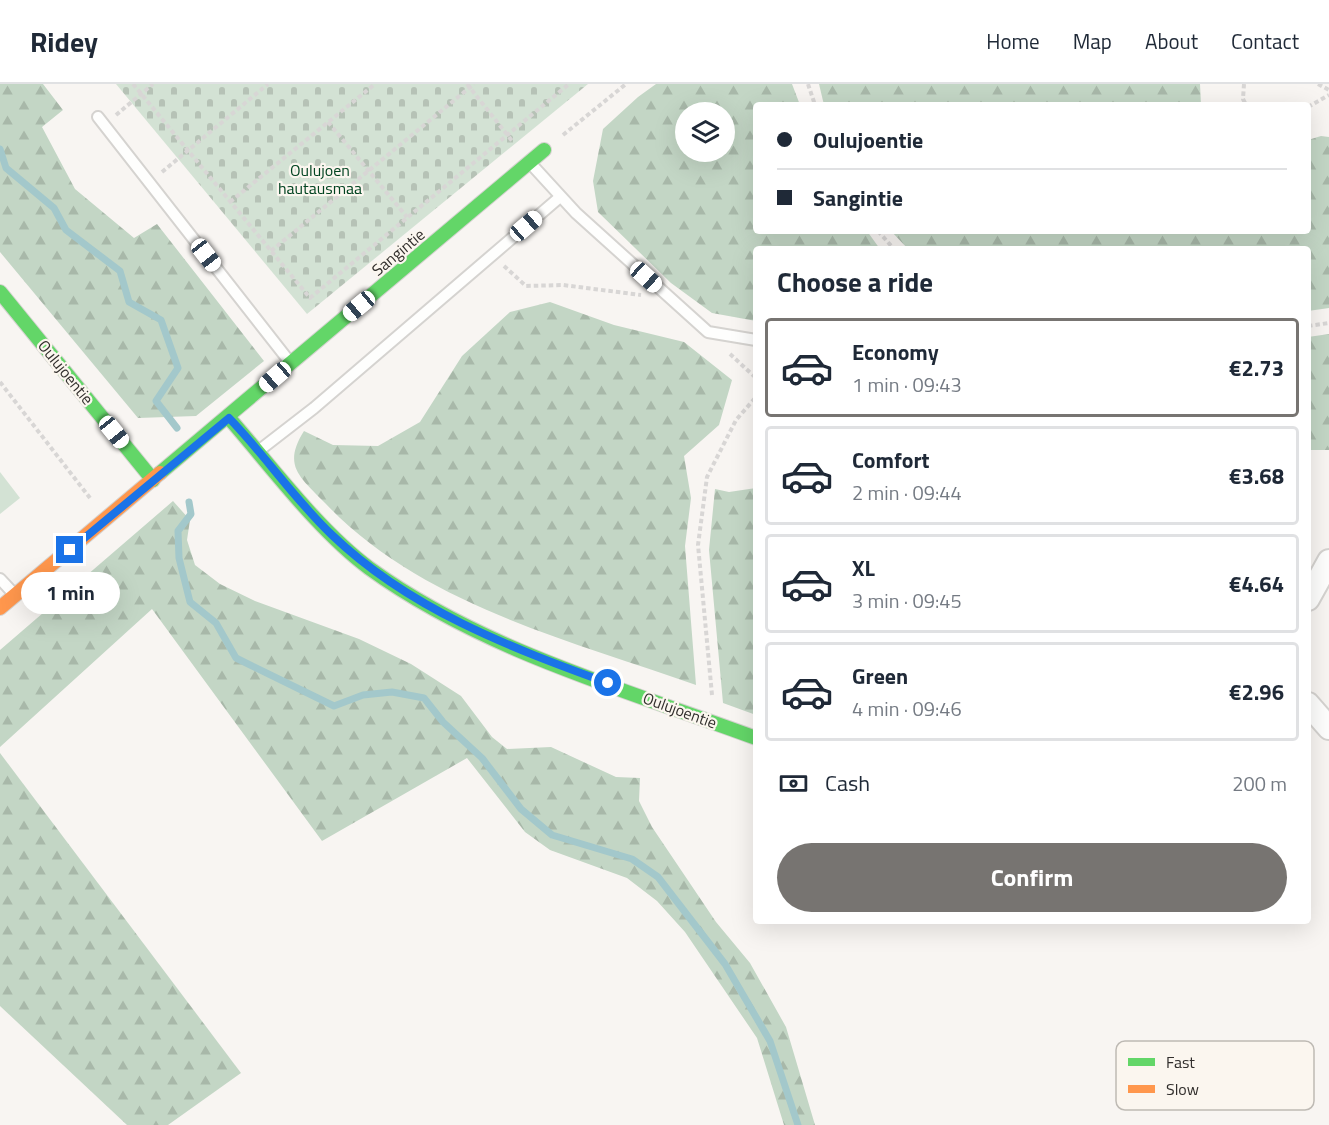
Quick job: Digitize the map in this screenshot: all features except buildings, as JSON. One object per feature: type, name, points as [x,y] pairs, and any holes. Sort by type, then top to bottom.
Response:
[{"type":"street","name":"Sangintie","points":[[0,608],[229,418],[544,150]]},
{"type":"street","name":"Oulujoentie","points":[[0,292],[153,480]]},
{"type":"street","name":"Oulujoentie","points":[[229,418],[331,534],[368,567],[431,608],[502,644],[753,737]]},
{"type":"street","points":[[1311,594],[1329,561]]},
{"type":"street","points":[[1311,707],[1329,728]]},
{"type":"lane","points":[[101,121],[291,364]]},
{"type":"lane","points":[[530,162],[560,197],[708,333],[753,340]]},
{"type":"lane","points":[[258,452],[314,408],[560,197]]},
{"type":"lane","points":[[0,579],[15,596]]},
{"type":"path","points":[[133,84],[310,298],[569,84]]},
{"type":"path","points":[[101,121],[153,84]]},
{"type":"path","points":[[149,182],[268,84]]},
{"type":"path","points":[[230,202],[375,84]]},
{"type":"path","points":[[544,150],[626,84]]},
{"type":"path","points":[[808,84],[814,102]]},
{"type":"path","points":[[1244,84],[1244,102]]},
{"type":"path","points":[[1318,84],[1329,90]]},
{"type":"path","points":[[271,251],[470,85],[530,162]]},
{"type":"path","points":[[1311,105],[1329,95]]},
{"type":"path","points":[[328,122],[407,217]]},
{"type":"path","points":[[881,234],[891,246]]},
{"type":"path","points":[[492,255],[526,286],[563,285],[638,294],[681,308]]},
{"type":"path","points":[[1311,326],[1329,323]]},
{"type":"path","points":[[708,333],[753,375]]},
{"type":"path","points":[[0,382],[97,507]]},
{"type":"path","points":[[714,723],[698,545],[707,477],[736,420],[753,400]]},
{"type":"green space","points":[[0,84],[43,84],[63,110],[42,127],[75,189],[134,238],[157,224],[264,361],[196,416],[138,418],[0,252]]},
{"type":"green space","name":"Oulujoen hautausmaa","points":[[116,84],[588,84],[307,314]]},
{"type":"green space","points":[[656,84],[792,84],[799,102],[753,102],[753,234],[869,234],[878,246],[753,246],[753,320],[712,313],[671,283],[598,212],[593,181],[603,129]]},
{"type":"green space","points":[[819,84],[1200,84],[1201,102],[823,102]]},
{"type":"green space","points":[[1321,136],[1329,137],[1329,308],[1311,311],[1311,246],[905,246],[894,234],[1311,234],[1311,139]]},
{"type":"green space","points":[[550,302],[614,325],[684,342],[732,380],[719,425],[684,456],[691,498],[685,546],[696,685],[548,634],[498,615],[451,593],[406,568],[364,538],[316,494],[297,470],[294,453],[304,431],[333,445],[378,446],[420,422],[462,356],[510,312]]},
{"type":"green space","points":[[1329,334],[1329,450],[1311,450],[1311,337]]},
{"type":"green space","points":[[0,472],[20,498],[0,514]]},
{"type":"green space","points":[[753,488],[753,714],[723,703],[709,550],[715,489],[729,492]]},
{"type":"green space","points":[[173,501],[190,520],[187,540],[195,565],[220,584],[255,601],[359,639],[411,664],[461,696],[492,737],[507,749],[551,747],[616,777],[640,778],[639,801],[652,827],[716,922],[750,963],[786,1027],[815,1125],[784,1125],[757,1038],[685,932],[657,901],[627,878],[550,850],[525,832],[467,758],[322,841],[152,609],[0,747],[0,650]]},
{"type":"green space","points":[[0,753],[241,1073],[168,1125],[127,1125],[0,1006]]},
{"type":"waterway","points":[[0,149],[6,168],[54,208],[66,230],[120,271],[129,302],[161,320],[178,368],[156,401],[177,428]]},
{"type":"waterway","points":[[189,502],[191,514],[178,531],[179,558],[190,602],[216,623],[236,658],[334,706],[363,695],[392,692],[424,698],[443,722],[482,758],[521,809],[552,835],[632,859],[658,877],[725,964],[770,1041],[798,1125]]},
{"type":"traffic: fast","points":[[160,473],[544,150]]},
{"type":"traffic: fast","points":[[0,292],[153,480]]},
{"type":"traffic: fast","points":[[229,418],[313,516],[350,553],[413,597],[459,622],[556,666],[753,737]]},
{"type":"traffic: slow","points":[[0,608],[160,473]]},
{"type":"route","points":[[70,550],[229,418],[331,534],[368,567],[431,608],[502,644],[608,683]]}]
